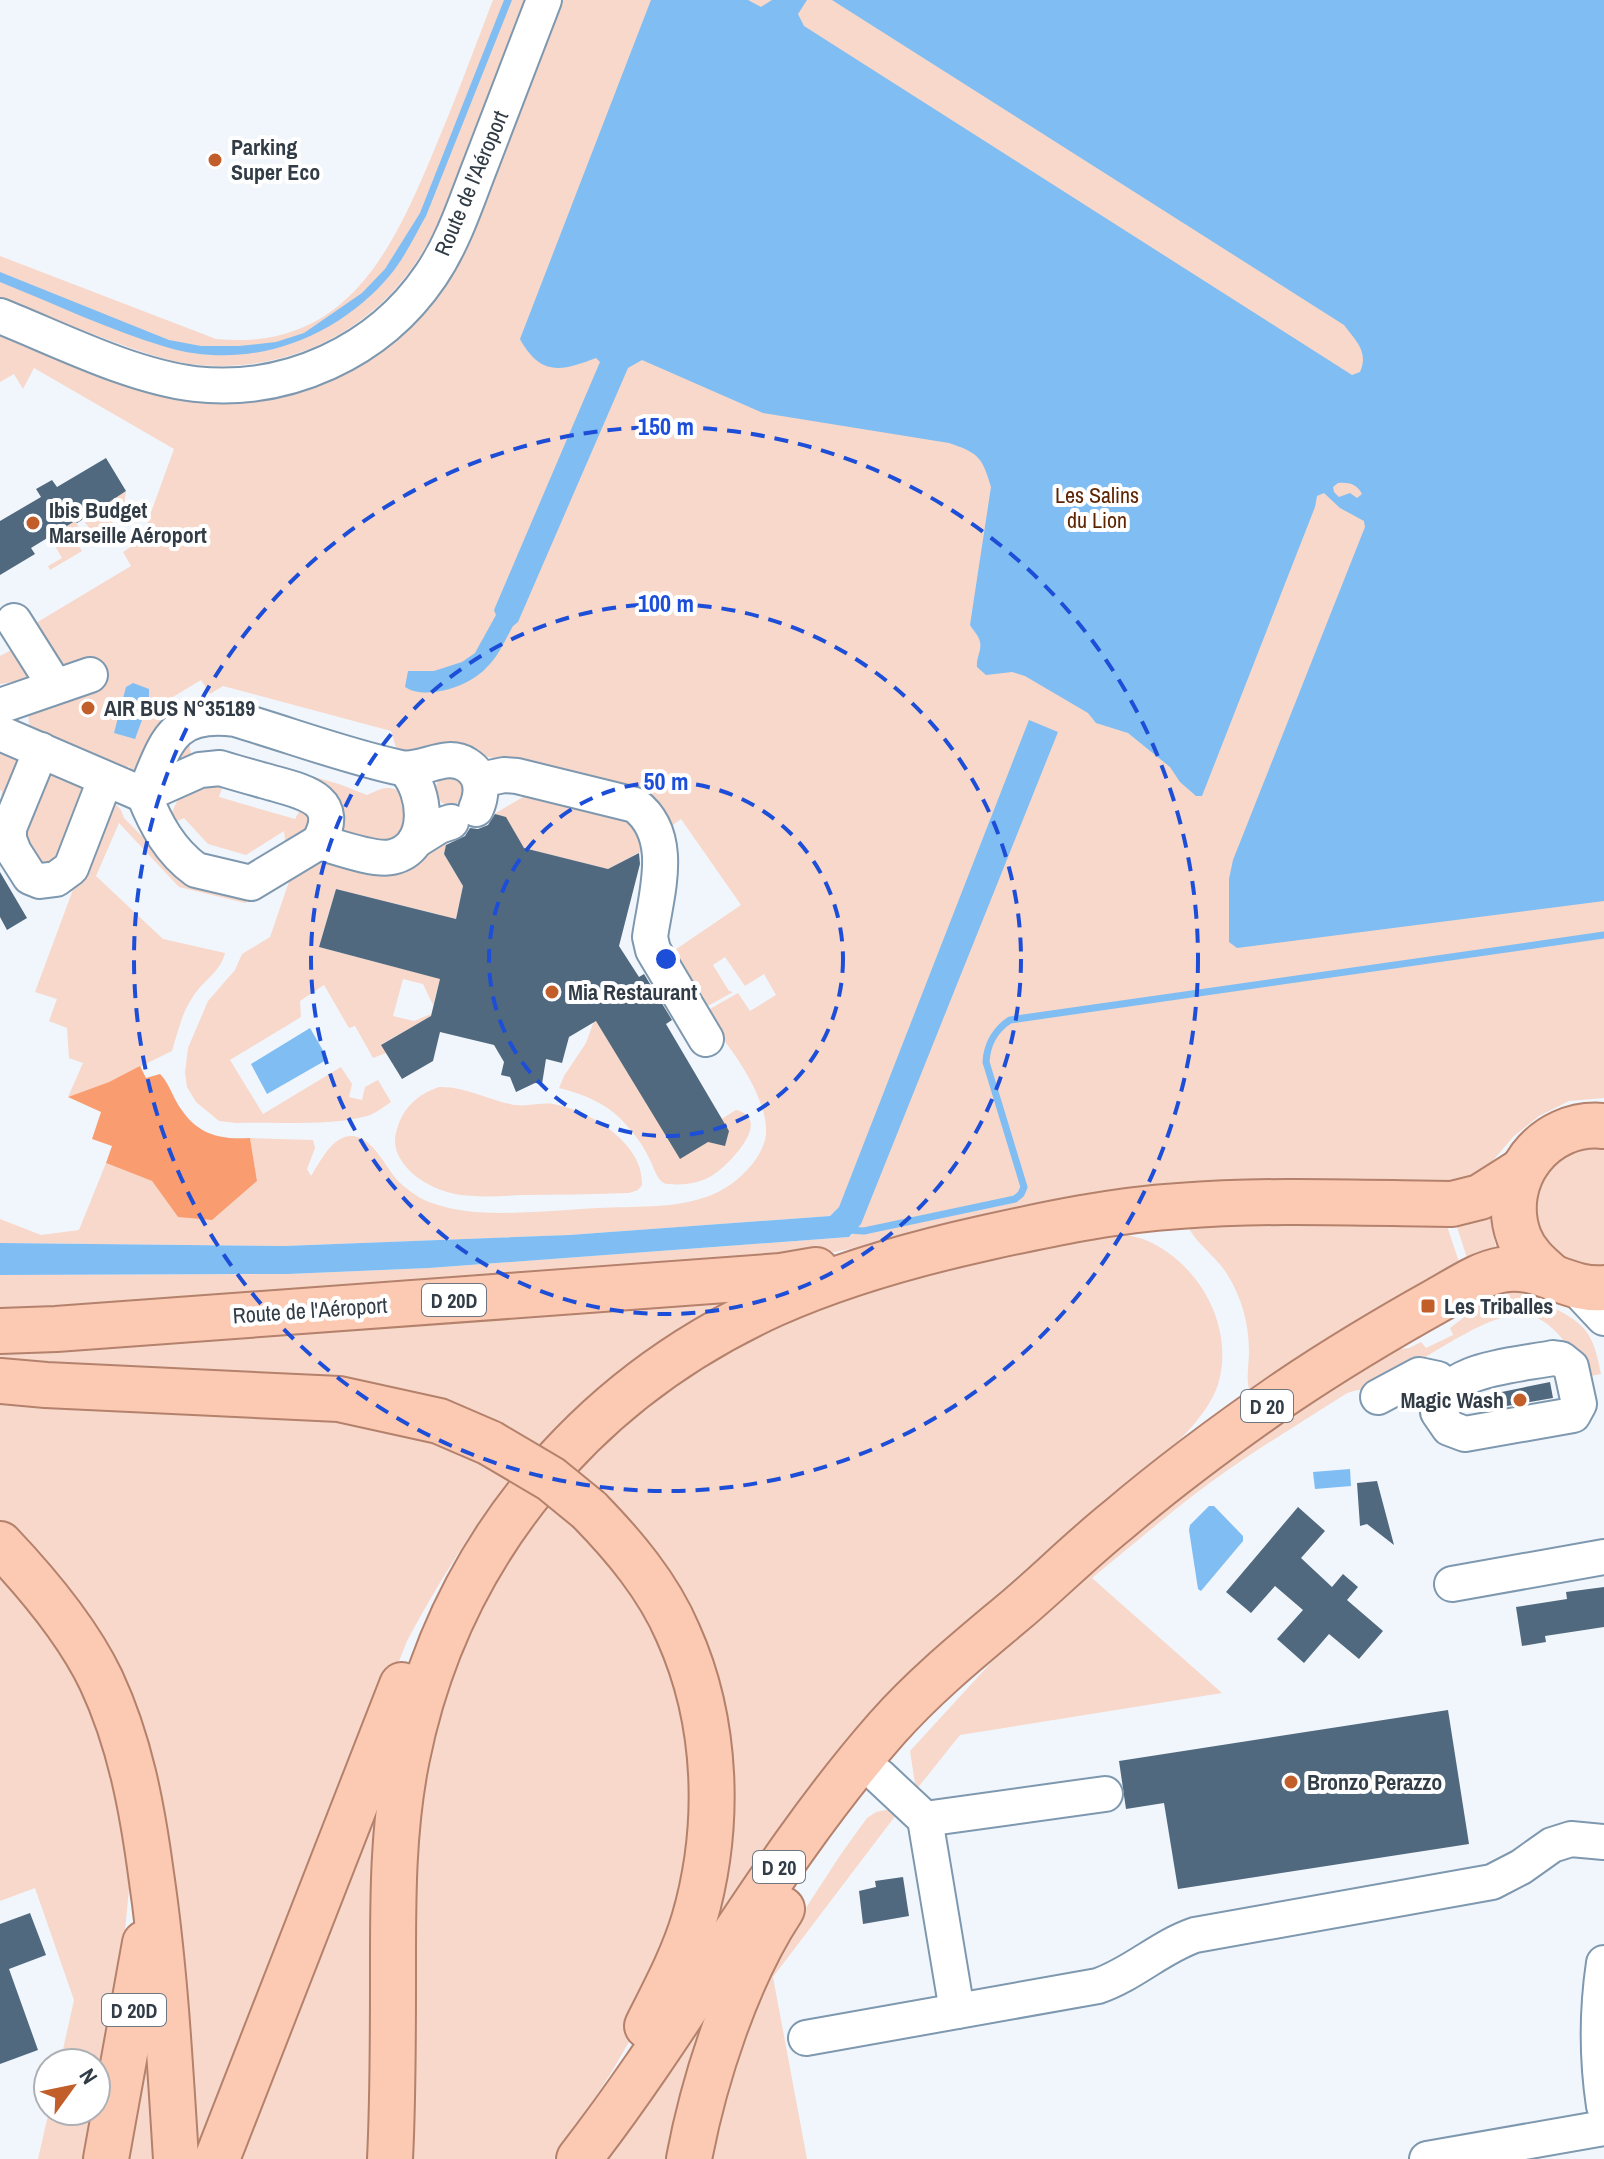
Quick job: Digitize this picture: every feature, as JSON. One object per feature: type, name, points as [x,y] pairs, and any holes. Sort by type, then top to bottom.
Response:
[{"type":"main road","points":[[1576,1283],[1532,1259],[1520,1239],[1514,1216],[1514,1193],[1521,1171],[1535,1151],[1554,1136],[1576,1127],[1604,1126]]},
{"type":"main road","points":[[217,2159],[401,1687],[448,1601],[555,1460],[585,1430],[659,1369],[695,1345],[778,1302],[906,1256],[1045,1225],[1177,1206],[1452,1204],[1480,1197],[1521,1171]]},
{"type":"main road","name":"Route de l'Aéroport","points":[[0,1331],[781,1276],[906,1256]]},
{"type":"main road","name":"D 20","points":[[579,2159],[621,2106],[672,2032],[766,1885],[887,1728],[941,1672],[1116,1521],[1208,1448],[1321,1369],[1488,1274],[1518,1268],[1576,1283]]},
{"type":"main road","points":[[0,1381],[339,1399],[439,1421],[490,1443],[551,1479],[589,1510],[637,1565],[678,1631],[694,1674],[707,1729],[713,1790],[707,1856],[694,1920],[670,1981],[642,2035],[568,2159]]},
{"type":"main road","points":[[390,2159],[393,1892],[398,1818],[407,1757],[440,1647],[460,1602],[499,1532]]},
{"type":"main road","name":"D 20D","points":[[0,1544],[43,1592],[74,1634],[100,1678],[121,1726],[140,1799],[149,1860],[143,1962],[106,2159]]},
{"type":"main road","name":"D 20","points":[[689,2159],[710,2075],[765,1935],[879,1776],[1018,1608]]},
{"type":"main road","points":[[149,1860],[163,1958],[176,2159]]},
{"type":"street","name":"Route de l'Aéroport","points":[[0,316],[121,364],[194,384],[232,385],[268,381],[304,373],[353,350],[393,320],[414,298],[445,252],[544,0]]},
{"type":"street","points":[[14,621],[55,686]]},
{"type":"street","points":[[0,706],[90,675]]},
{"type":"street","points":[[41,750],[9,828],[9,839],[22,867],[30,877],[40,881],[56,879],[71,868],[124,787],[171,734],[180,727],[215,717],[235,719],[405,769],[447,760],[457,761],[475,772],[469,804]]},
{"type":"street","points":[[0,733],[124,787],[164,837],[196,870],[251,883],[319,842],[327,823],[326,812],[307,793],[220,768],[124,787]]},
{"type":"street","points":[[405,769],[412,777],[420,799],[422,818],[415,841]]},
{"type":"street","points":[[319,842],[390,858],[403,853],[504,775],[635,805],[656,829],[661,853],[650,937],[653,950],[706,1039]]},
{"type":"street","points":[[1576,1283],[1604,1318]]},
{"type":"street","points":[[1561,1359],[1571,1367],[1592,1402],[1573,1415],[1465,1434],[1449,1428],[1438,1412],[1438,1403],[1447,1388],[1469,1376],[1561,1359]]},
{"type":"street","points":[[1378,1397],[1419,1375],[1438,1379],[1447,1388]]},
{"type":"street","points":[[1452,1584],[1604,1557]]},
{"type":"street","points":[[879,1776],[925,1819],[957,2011]]},
{"type":"street","points":[[925,1819],[1105,1794]]},
{"type":"street","points":[[806,2038],[1098,1986],[1195,1935],[1492,1882],[1521,1867],[1552,1845],[1571,1839],[1604,1842]]},
{"type":"street","points":[[1604,1963],[1598,2040],[1604,2106]]},
{"type":"street","points":[[1427,2159],[1604,2128]]},
{"type":"green space","points":[[493,0],[527,0],[445,209],[425,248],[382,303],[326,342],[260,363],[226,366],[190,364],[125,346],[0,298],[0,256],[216,339],[261,339],[300,329],[332,311],[359,286],[382,256],[401,222],[443,130]]},
{"type":"green space","name":"Les Salins du Lion","points":[[562,0],[1604,0],[1604,1098],[1569,1101],[1539,1116],[1514,1136],[1483,1172],[1459,1184],[897,1239],[792,1261],[0,1314],[0,1275],[288,1274],[429,1268],[849,1237],[860,1224],[861,1206],[854,1169],[839,1207],[830,1216],[569,1235],[284,1246],[0,1243],[0,1219],[41,1235],[79,1230],[106,1163],[152,1181],[178,1217],[257,1181],[250,1138],[313,1140],[315,1148],[307,1169],[311,1176],[333,1144],[346,1137],[360,1138],[373,1148],[399,1182],[420,1198],[452,1209],[493,1213],[653,1206],[693,1201],[734,1182],[750,1167],[761,1149],[766,1125],[755,1090],[735,1055],[701,1014],[738,993],[750,1011],[776,995],[764,974],[745,986],[725,957],[713,965],[729,991],[733,992],[699,1011],[666,956],[741,905],[681,819],[667,829],[650,797],[437,744],[424,753],[397,751],[391,731],[223,686],[210,694],[201,680],[153,709],[162,724],[141,772],[126,778],[130,766],[120,769],[32,730],[29,722],[29,714],[38,698],[65,670],[32,622],[33,618],[36,623],[131,566],[123,552],[141,540],[174,449],[34,368],[23,389],[14,374],[0,382],[0,331],[146,392],[203,403],[243,403],[283,396],[321,385],[357,367],[391,345],[420,318],[455,271],[478,221]]},
{"type":"green space","points":[[126,491],[124,506],[108,515],[118,531],[99,542],[82,518]]},
{"type":"green space","points":[[75,521],[84,536],[75,541],[82,551],[50,570],[48,566],[62,558],[50,537]]},
{"type":"green space","points":[[17,647],[31,676],[0,684],[0,656]]},
{"type":"green space","points":[[188,736],[191,754],[216,749],[367,795],[385,788],[395,789],[401,794],[404,809],[398,840],[358,845],[341,831],[334,812],[177,769],[171,752]]},
{"type":"green space","points":[[10,752],[21,764],[0,809],[0,754],[8,756]]},
{"type":"green space","points":[[48,771],[79,782],[84,788],[64,860],[42,871],[21,849],[33,783]]},
{"type":"green space","points":[[446,773],[468,779],[461,805],[457,803],[456,807],[442,803],[437,795],[437,783]]},
{"type":"green space","points":[[226,777],[219,797],[295,819],[305,801],[317,821],[286,850],[284,831],[246,855],[208,844],[184,818],[173,823],[172,812],[181,793]]},
{"type":"green space","points":[[530,793],[596,808],[628,819],[642,835],[644,857],[642,851],[608,869],[524,848],[506,818],[494,814]]},
{"type":"green space","points":[[114,802],[124,818],[183,878],[252,898],[245,903],[179,887],[119,823],[96,876],[163,939],[225,953],[220,965],[190,1001],[172,1051],[109,1082],[68,1097],[83,1063],[69,1058],[67,1028],[49,1021],[57,999],[35,992],[103,809]]},
{"type":"green space","points":[[447,843],[444,854],[463,886],[454,927],[441,915],[336,889],[319,947],[426,975],[441,976],[433,1005],[423,984],[403,979],[393,1016],[414,1021],[431,1014],[425,1037],[414,1026],[382,1044],[386,1053],[373,1058],[355,1026],[349,1028],[324,985],[300,1001],[301,1017],[230,1060],[263,1114],[341,1067],[352,1084],[349,1097],[362,1100],[365,1087],[378,1080],[391,1102],[363,1117],[333,1122],[236,1123],[219,1121],[196,1102],[187,1087],[188,1048],[208,1001],[235,970],[242,954],[270,937],[293,870],[318,853],[400,868]]},
{"type":"green space","points":[[595,1018],[708,1142],[725,1145],[728,1133],[712,1125],[736,1110],[747,1115],[751,1123],[750,1132],[720,1170],[693,1183],[664,1183],[658,1178],[640,1142],[621,1119],[597,1102],[559,1088],[586,1043]]},
{"type":"green space","points":[[439,1087],[515,1105],[553,1104],[582,1113],[598,1121],[624,1142],[634,1155],[642,1185],[629,1193],[472,1196],[429,1185],[403,1164],[395,1140],[400,1121],[412,1103]]},
{"type":"green space","points":[[1604,1144],[1604,1267],[1577,1263],[1562,1256],[1543,1234],[1536,1206],[1537,1191],[1550,1165],[1571,1151]]},
{"type":"green space","points":[[1489,1210],[1496,1248],[1468,1261],[1455,1221]]},
{"type":"green space","points":[[1445,1220],[1460,1265],[1371,1311],[1252,1390],[1249,1389],[1249,1342],[1241,1302],[1223,1268],[1188,1226]]},
{"type":"green space","points":[[1113,1232],[1143,1239],[1162,1249],[1180,1262],[1207,1296],[1221,1338],[1222,1359],[1219,1381],[1210,1402],[1176,1444],[1067,1533],[972,1619],[731,1914],[720,1908],[730,1851],[735,1795],[731,1743],[720,1696],[570,1469],[609,1430],[712,1355],[870,1285]]},
{"type":"green space","points":[[1504,1291],[1531,1297],[1578,1323],[1595,1348],[1601,1374],[1585,1377],[1562,1338],[1544,1322],[1524,1314],[1509,1315],[1452,1341],[1379,1386],[1344,1395],[1209,1483],[1092,1578],[1222,1693],[960,1735],[916,1790],[910,1751],[1009,1643],[1162,1502],[1380,1351],[1409,1348],[1421,1342],[1426,1348],[1453,1335],[1450,1328],[1463,1318],[1474,1303]]},
{"type":"green space","points":[[735,1301],[544,1451],[0,1365],[0,1343]]},
{"type":"green space","points":[[0,1396],[394,1425],[512,1477],[456,1557],[407,1641],[204,2159],[188,2159],[167,1865],[34,1558],[0,1522]]},
{"type":"green space","points":[[546,1499],[576,1524],[650,1613],[686,1704],[697,1837],[644,2016],[611,2073],[554,2159],[407,2159],[408,1859],[432,1724],[472,1619]]},
{"type":"green space","points":[[0,1572],[43,1624],[84,1685],[125,1816],[130,1879],[124,1941],[105,2047],[64,2047],[74,2000],[35,1888],[0,1901]]},
{"type":"green space","points":[[384,1778],[373,2159],[228,2159]]},
{"type":"green space","points":[[886,1810],[899,1811],[773,1977],[807,2159],[702,2159],[739,2027],[800,1917],[841,1854],[867,1818]]},
{"type":"green space","points":[[703,2017],[705,2020],[680,2159],[598,2159]]},
{"type":"green space","points":[[145,2053],[152,2054],[162,2159],[122,2159]]},
{"type":"green space","points":[[45,2127],[90,2127],[84,2159],[38,2159]]},
{"type":"shaded area","points":[[140,1066],[146,1078],[160,1074],[183,1112],[198,1127],[216,1136],[250,1138],[257,1181],[212,1220],[178,1217],[152,1181],[106,1163],[112,1146],[92,1139],[101,1112],[68,1097],[109,1082]]},
{"type":"water","points":[[504,0],[512,0],[426,216],[410,246],[391,274],[369,297],[318,332],[259,352],[197,354],[124,333],[0,282],[0,272],[169,340],[201,346],[276,342],[304,333],[362,293],[385,269],[420,213]]},
{"type":"water","points":[[651,0],[748,0],[761,7],[772,0],[807,0],[798,14],[804,26],[1352,375],[1360,372],[1363,358],[1357,342],[1344,325],[832,0],[1604,0],[1604,901],[1237,948],[1229,942],[1229,879],[1233,860],[1365,527],[1364,521],[1340,508],[1324,493],[1317,496],[1202,796],[1196,796],[1180,782],[1170,767],[1128,733],[1096,723],[1088,713],[1025,676],[1012,672],[986,675],[977,667],[980,642],[970,625],[991,487],[985,468],[973,453],[949,443],[763,413],[642,360],[628,368],[518,622],[494,659],[470,681],[447,690],[424,692],[405,687],[408,671],[434,671],[462,662],[475,653],[496,615],[494,610],[600,362],[596,358],[573,366],[553,368],[536,360],[520,339]],"holes":[[[1338,483],[1349,483],[1362,494],[1357,498],[1350,493],[1339,497],[1333,487]]]},
{"type":"water","points":[[133,683],[149,689],[149,701],[135,739],[114,733],[126,687]]},
{"type":"water","points":[[1029,720],[1058,732],[861,1224],[849,1237],[429,1268],[288,1274],[0,1275],[0,1243],[284,1246],[569,1235],[830,1216],[839,1207]]},
{"type":"water","points":[[310,1028],[328,1059],[267,1094],[251,1064]]},
{"type":"water","points":[[1350,1469],[1351,1486],[1315,1489],[1313,1472]]},
{"type":"water","points":[[1209,1506],[1214,1506],[1243,1536],[1243,1541],[1201,1591],[1198,1589],[1189,1530],[1190,1525]]},
{"type":"building","points":[[106,458],[126,491],[31,548],[35,554],[0,575],[0,521],[41,497],[36,489],[52,480],[57,487]]},
{"type":"building","name":"Mia Restaurant","points":[[495,814],[506,817],[524,848],[608,869],[639,853],[640,864],[619,946],[639,977],[644,974],[672,1020],[666,1024],[729,1131],[725,1146],[708,1142],[680,1159],[596,1021],[569,1037],[562,1063],[546,1059],[542,1084],[535,1083],[516,1092],[510,1077],[501,1075],[504,1062],[494,1045],[440,1032],[433,1061],[402,1079],[381,1045],[431,1016],[440,979],[319,947],[336,889],[456,919],[463,886],[444,854],[446,845],[465,836],[470,828],[488,825]]},
{"type":"building","points":[[0,872],[27,918],[7,930],[0,917]]},
{"type":"building","name":"Magic Wash","points":[[1550,1382],[1553,1398],[1489,1409],[1487,1395]]},
{"type":"building","points":[[1377,1481],[1394,1545],[1367,1524],[1360,1526],[1357,1483]]},
{"type":"building","points":[[1298,1507],[1325,1531],[1301,1558],[1332,1587],[1343,1574],[1358,1587],[1347,1600],[1383,1631],[1359,1659],[1329,1634],[1304,1663],[1277,1639],[1303,1610],[1275,1586],[1251,1613],[1226,1592]]},
{"type":"building","points":[[1604,1587],[1604,1627],[1545,1636],[1546,1642],[1522,1646],[1516,1607],[1567,1599],[1566,1592]]},
{"type":"building","name":"Bronzo Perazzo","points":[[1448,1710],[1469,1844],[1178,1889],[1164,1803],[1126,1809],[1119,1761]]},
{"type":"building","points":[[903,1877],[909,1916],[863,1924],[859,1891],[876,1887],[875,1881]]},
{"type":"building","points":[[30,1913],[46,1955],[9,1969],[37,2047],[32,2047],[32,2052],[0,2064],[0,1924]]},
{"type":"waterway","points":[[848,1230],[864,1231],[1015,1199],[1021,1194],[1024,1187],[986,1062],[993,1038],[1010,1020],[1604,935]]},
{"type":"place","name":"Parking Super Eco","points":[[215,160]]},
{"type":"place","name":"Ibis Budget Marseille Aéroport","points":[[33,523]]},
{"type":"place","name":"AIR BUS N°35189","points":[[88,708]]},
{"type":"place","name":"Mia Restaurant","points":[[552,992]]},
{"type":"place","name":"Les Triballes","points":[[1428,1306]]},
{"type":"place","name":"Magic Wash","points":[[1520,1400]]},
{"type":"place","name":"Bronzo Perazzo","points":[[1291,1782]]}]
